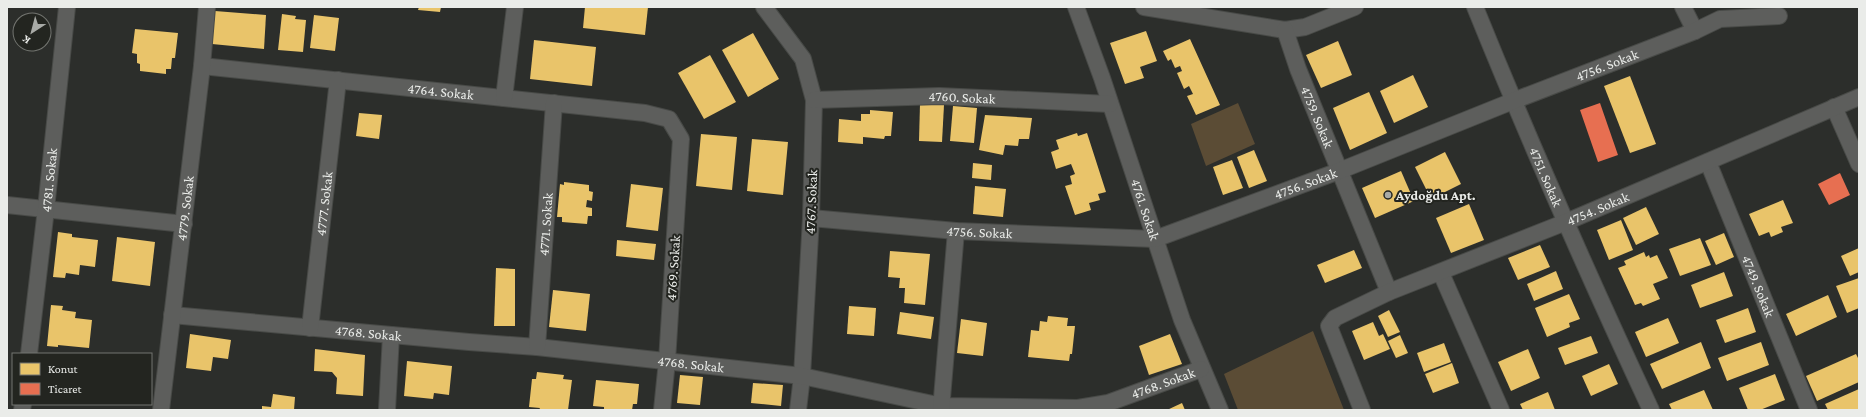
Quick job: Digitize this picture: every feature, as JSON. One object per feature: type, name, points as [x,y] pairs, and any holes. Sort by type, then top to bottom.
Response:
[{"type":"street","name":"4781. Sokak","points":[[29,353],[67,7]]},
{"type":"street","name":"4779. Sokak","points":[[161,410],[184,224],[208,7]]},
{"type":"street","points":[[504,98],[515,7]]},
{"type":"street","name":"4767. Sokak","points":[[764,7],[803,59],[814,100],[811,218],[802,376],[798,410]]},
{"type":"street","name":"4761. Sokak","points":[[1076,7],[1182,320],[1201,369],[1220,410]]},
{"type":"street","points":[[1144,7],[1285,30],[1305,27],[1355,7]]},
{"type":"street","name":"4751. Sokak","points":[[1475,7],[1512,101],[1596,292],[1651,410]]},
{"type":"street","points":[[1683,7],[1695,31]]},
{"type":"street","name":"4756. Sokak","points":[[811,218],[956,231],[1155,239],[1339,171],[1512,101],[1695,31],[1720,19],[1779,16]]},
{"type":"street","name":"4759. Sokak","points":[[1285,30],[1298,69],[1389,292]]},
{"type":"street","name":"4764. Sokak","points":[[202,66],[645,112],[669,119],[675,127]]},
{"type":"street","name":"4777. Sokak","points":[[310,328],[338,80]]},
{"type":"street","name":"4760. Sokak","points":[[814,100],[939,96],[1110,104]]},
{"type":"street","name":"4754. Sokak","points":[[1362,410],[1329,326],[1335,318],[1389,292],[1441,273],[1566,222],[1859,96]]},
{"type":"street","name":"4771. Sokak","points":[[537,347],[554,103]]},
{"type":"street","points":[[1834,107],[1859,164]]},
{"type":"street","name":"4769. Sokak","points":[[662,410],[667,361],[681,139],[675,127]]},
{"type":"street","name":"4749. Sokak","points":[[1708,162],[1809,410]]},
{"type":"street","points":[[7,205],[184,224]]},
{"type":"street","points":[[941,408],[956,231]]},
{"type":"street","points":[[1441,273],[1501,410]]},
{"type":"street","name":"4768. Sokak","points":[[172,315],[537,347],[802,376],[941,408],[1079,409],[1108,403],[1201,369]]},
{"type":"street","points":[[387,410],[391,335]]},
{"type":"shaded area","points":[[1238,103],[1255,144],[1206,166],[1191,124]]},
{"type":"shaded area","points":[[1313,331],[1344,410],[1238,410],[1224,374]]},
{"type":"building: Konut","points":[[419,7],[441,7],[440,12],[418,10]]},
{"type":"building: Konut","points":[[585,7],[648,7],[645,35],[583,28]]},
{"type":"building: Konut","points":[[215,11],[266,15],[264,49],[212,44]]},
{"type":"building: Konut","points":[[282,14],[296,16],[295,19],[306,20],[303,52],[278,50]]},
{"type":"building: Konut","points":[[314,15],[339,18],[335,51],[310,48]]},
{"type":"building: Konut","points":[[135,29],[178,33],[175,58],[172,58],[171,69],[166,69],[166,74],[140,71],[140,64],[137,63],[137,54],[132,53]]},
{"type":"building: Konut","points":[[1146,31],[1157,61],[1140,67],[1144,78],[1125,84],[1110,43]]},
{"type":"building: Konut","points":[[753,33],[779,79],[748,97],[722,50]]},
{"type":"building: Konut","points":[[1190,39],[1220,105],[1196,115],[1187,96],[1193,94],[1189,86],[1184,89],[1177,73],[1182,71],[1180,66],[1175,68],[1171,59],[1168,61],[1163,51]]},
{"type":"building: Konut","points":[[534,40],[596,47],[592,86],[530,79]]},
{"type":"building: Konut","points":[[1338,41],[1352,75],[1321,88],[1306,55]]},
{"type":"building: Konut","points":[[710,55],[736,102],[704,119],[678,73]]},
{"type":"building: Konut","points":[[1413,75],[1428,107],[1394,123],[1380,91]]},
{"type":"building: Konut","points":[[1630,76],[1656,144],[1630,153],[1604,86]]},
{"type":"building: Konut","points":[[1369,92],[1387,133],[1350,150],[1333,108]]},
{"type":"building: Konut","points":[[920,104],[944,105],[942,142],[919,141]]},
{"type":"building: Konut","points":[[953,106],[977,108],[974,143],[950,141]]},
{"type":"building: Konut","points":[[870,110],[893,112],[891,136],[885,136],[884,139],[863,137],[863,144],[838,142],[839,119],[861,121],[861,114],[870,114]]},
{"type":"building: Konut","points":[[359,113],[382,115],[379,139],[356,136]]},
{"type":"building: Konut","points":[[985,115],[1032,118],[1029,139],[1019,139],[1018,146],[1005,145],[1003,155],[979,150]]},
{"type":"building: Konut","points":[[1077,133],[1078,136],[1087,133],[1106,192],[1098,194],[1100,200],[1089,203],[1091,210],[1075,215],[1065,186],[1072,184],[1070,176],[1075,174],[1071,164],[1056,169],[1051,152],[1059,149],[1056,140]]},
{"type":"building: Konut","points":[[701,134],[737,137],[732,190],[696,186]]},
{"type":"building: Konut","points":[[752,139],[788,142],[783,195],[747,191]]},
{"type":"building: Konut","points":[[1254,150],[1267,181],[1249,188],[1237,157]]},
{"type":"building: Konut","points":[[1445,152],[1461,184],[1431,199],[1415,167]]},
{"type":"building: Konut","points":[[1232,160],[1243,188],[1223,195],[1213,167]]},
{"type":"building: Konut","points":[[973,163],[992,165],[991,180],[972,178]]},
{"type":"building: Konut","name":"Aydoğdu Apt.","points":[[1401,171],[1414,201],[1375,218],[1362,188]]},
{"type":"building: Konut","points":[[564,182],[589,185],[589,191],[593,192],[592,201],[587,200],[586,207],[592,208],[592,216],[588,216],[587,224],[562,222],[562,217],[557,217],[560,184],[564,185]]},
{"type":"building: Konut","points":[[631,184],[663,188],[658,231],[626,227]]},
{"type":"building: Konut","points":[[975,186],[1006,189],[1003,217],[973,214]]},
{"type":"building: Konut","points":[[1783,200],[1793,223],[1781,227],[1783,232],[1771,237],[1769,232],[1759,236],[1749,214]]},
{"type":"building: Konut","points":[[1469,204],[1484,240],[1451,253],[1436,218]]},
{"type":"building: Konut","points":[[1646,207],[1659,234],[1636,245],[1623,218]]},
{"type":"building: Konut","points":[[1621,220],[1633,250],[1609,260],[1597,230]]},
{"type":"building: Konut","points":[[58,232],[72,234],[72,237],[98,240],[95,267],[80,265],[79,275],[66,273],[65,278],[53,277]]},
{"type":"building: Konut","points":[[1724,233],[1734,257],[1716,265],[1705,241]]},
{"type":"building: Konut","points":[[117,237],[155,242],[150,286],[112,281]]},
{"type":"building: Konut","points":[[1700,238],[1711,265],[1680,276],[1669,249]]},
{"type":"building: Konut","points":[[617,240],[656,244],[654,260],[616,256]]},
{"type":"building: Konut","points":[[1540,245],[1550,267],[1518,280],[1508,258]]},
{"type":"building: Konut","points":[[1859,248],[1859,272],[1850,276],[1841,256]]},
{"type":"building: Konut","points":[[1354,250],[1362,268],[1325,283],[1317,265]]},
{"type":"building: Konut","points":[[890,251],[930,254],[925,305],[904,303],[905,288],[899,288],[900,278],[888,277]]},
{"type":"building: Konut","points":[[1644,252],[1646,257],[1649,255],[1650,258],[1657,255],[1668,278],[1653,284],[1660,299],[1643,306],[1641,303],[1635,305],[1618,268],[1626,265],[1624,261]]},
{"type":"building: Konut","points":[[496,268],[515,269],[515,326],[494,326]]},
{"type":"building: Konut","points":[[1556,271],[1563,289],[1534,301],[1527,284]]},
{"type":"building: Konut","points":[[1724,272],[1733,296],[1700,308],[1691,285]]},
{"type":"building: Konut","points":[[1859,278],[1859,308],[1847,313],[1836,286]]},
{"type":"building: Konut","points":[[553,290],[590,294],[586,331],[549,327]]},
{"type":"building: Konut","points":[[1569,294],[1580,319],[1569,323],[1570,327],[1547,337],[1535,308]]},
{"type":"building: Konut","points":[[1828,295],[1837,317],[1796,336],[1786,314]]},
{"type":"building: Konut","points":[[51,305],[63,306],[62,310],[76,312],[75,318],[92,320],[89,348],[58,345],[58,347],[47,346]]},
{"type":"building: Konut","points":[[849,306],[876,308],[874,336],[847,334]]},
{"type":"building: Konut","points":[[1748,308],[1756,332],[1725,343],[1716,320]]},
{"type":"building: Konut","points":[[1389,310],[1400,332],[1388,337],[1378,316]]},
{"type":"building: Konut","points":[[900,312],[934,317],[931,339],[897,334]]},
{"type":"building: Konut","points":[[1048,316],[1068,318],[1067,326],[1075,326],[1072,354],[1070,354],[1069,361],[1028,357],[1031,330],[1039,331],[1040,321],[1047,322]]},
{"type":"building: Konut","points":[[1668,318],[1679,343],[1646,357],[1635,332]]},
{"type":"building: Konut","points":[[961,319],[987,323],[983,356],[957,353]]},
{"type":"building: Konut","points":[[1373,322],[1379,336],[1383,334],[1390,349],[1364,360],[1352,331]]},
{"type":"building: Konut","points":[[190,334],[231,340],[228,359],[213,357],[211,371],[186,368]]},
{"type":"building: Konut","points":[[1170,334],[1182,364],[1149,375],[1139,346]]},
{"type":"building: Konut","points":[[1400,335],[1408,353],[1396,358],[1388,341]]},
{"type":"building: Konut","points":[[1591,336],[1598,353],[1565,365],[1558,348]]},
{"type":"building: Konut","points":[[1701,342],[1711,368],[1662,389],[1650,364]]},
{"type":"building: Konut","points":[[1761,342],[1769,365],[1727,381],[1718,358]]},
{"type":"building: Konut","points":[[1444,343],[1451,362],[1424,372],[1417,353]]},
{"type":"building: Konut","points":[[315,349],[365,355],[363,396],[336,394],[337,378],[332,372],[314,371]]},
{"type":"building: Konut","points":[[1528,349],[1540,378],[1511,391],[1498,362]]},
{"type":"building: Konut","points":[[1856,354],[1859,360],[1859,382],[1817,401],[1806,376]]},
{"type":"building: Konut","points":[[407,361],[452,366],[449,395],[434,393],[433,399],[404,396]]},
{"type":"building: Konut","points":[[1452,363],[1459,383],[1433,393],[1425,374]]},
{"type":"building: Konut","points":[[1609,364],[1618,384],[1591,396],[1582,376]]},
{"type":"building: Konut","points":[[537,372],[564,375],[563,379],[572,380],[568,410],[539,410],[540,408],[529,407],[532,379],[536,379]]},
{"type":"building: Konut","points":[[1775,374],[1785,400],[1760,410],[1748,410],[1739,388]]},
{"type":"building: Konut","points":[[680,375],[703,377],[700,405],[677,403]]},
{"type":"building: Konut","points":[[596,380],[639,384],[637,404],[633,404],[632,410],[604,410],[604,407],[593,406]]},
{"type":"building: Konut","points":[[753,383],[783,385],[781,406],[751,403]]},
{"type":"building: Konut","points":[[1859,389],[1859,410],[1828,410],[1825,404]]},
{"type":"building: Konut","points":[[1704,390],[1713,410],[1672,410],[1669,404]]},
{"type":"building: Konut","points":[[1548,392],[1555,410],[1523,410],[1520,404]]},
{"type":"building: Konut","points":[[273,394],[295,397],[294,410],[262,410],[262,406],[271,407]]},
{"type":"building: Konut","points":[[1182,403],[1185,410],[1167,410]]},
{"type":"building: Ticaret","points":[[1600,103],[1618,155],[1598,162],[1580,110]]},
{"type":"building: Ticaret","points":[[1840,173],[1850,195],[1829,205],[1818,184]]},
{"type":"place","name":"Aydoğdu Apt.","points":[[1388,195]]}]
